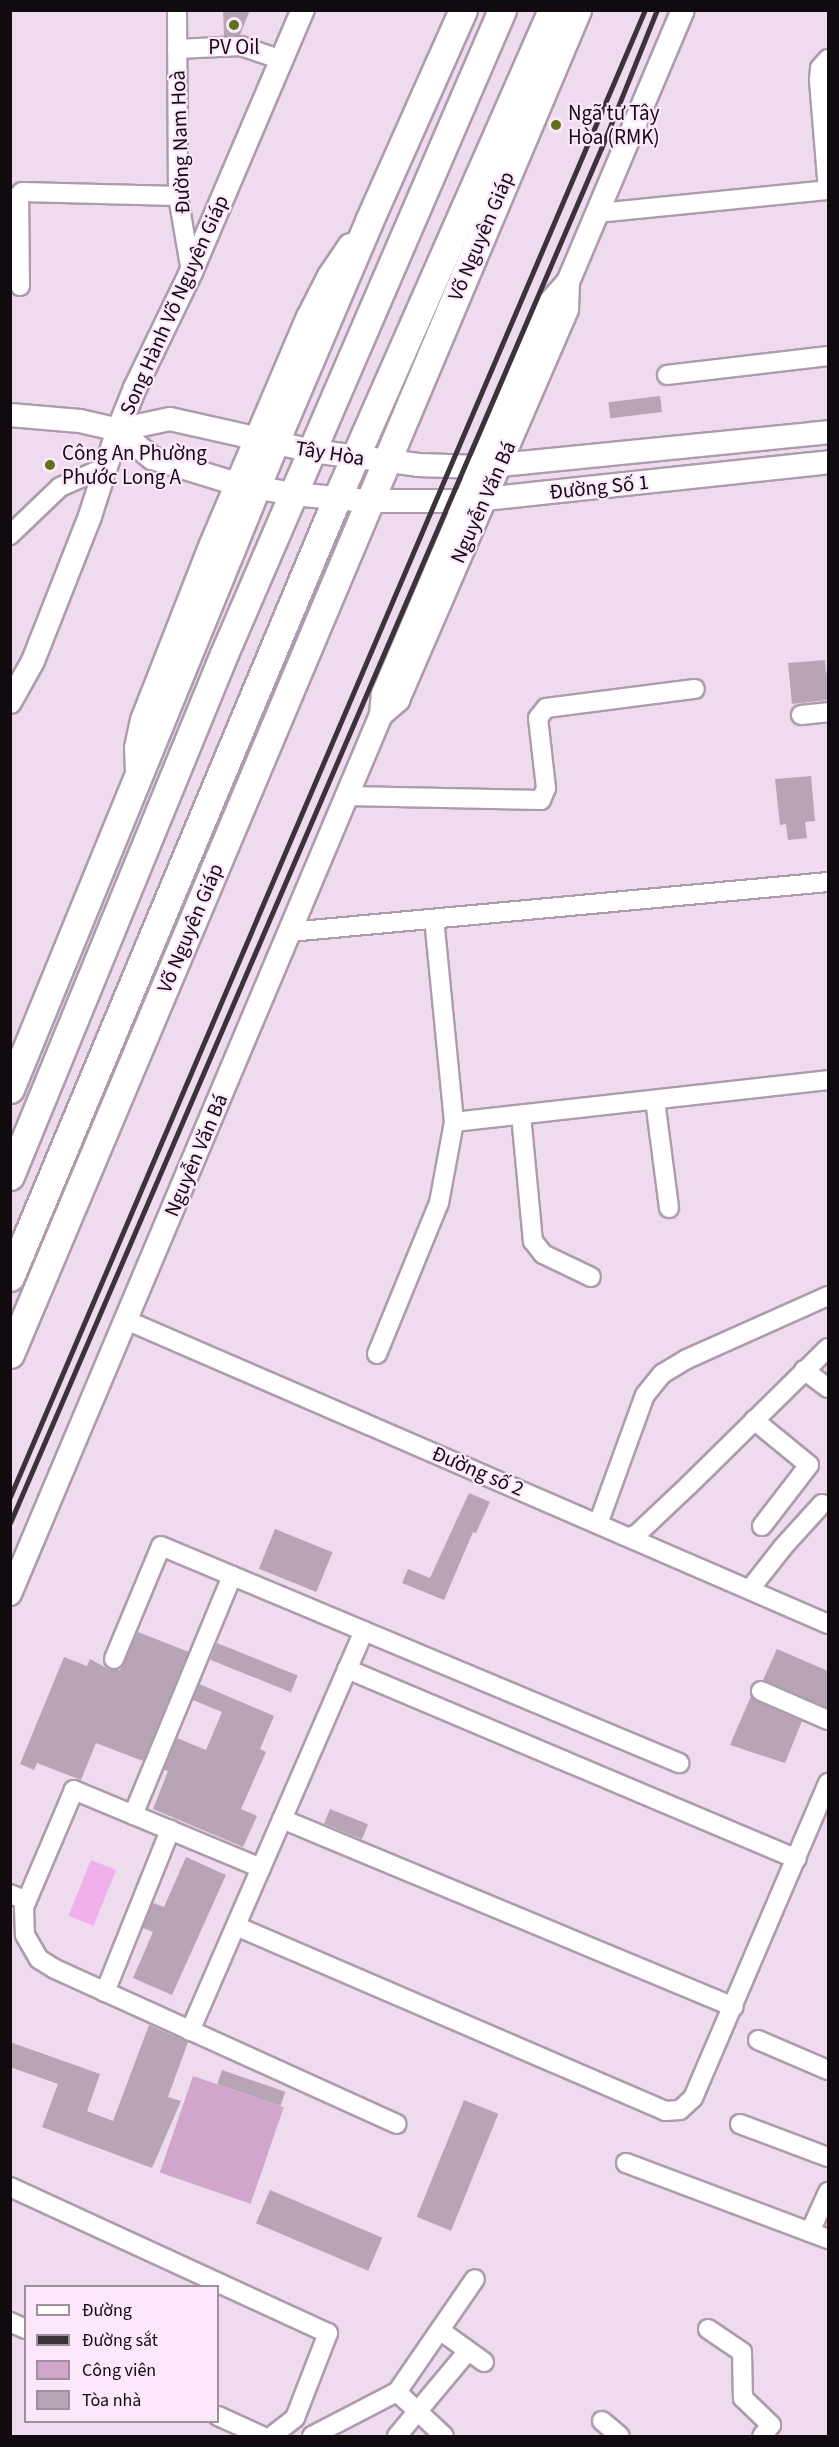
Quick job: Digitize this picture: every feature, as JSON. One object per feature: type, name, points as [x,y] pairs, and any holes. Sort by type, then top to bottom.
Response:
[{"type":"highway","points":[[10,1089],[191,650],[247,486],[265,441],[369,221],[463,10]]},
{"type":"highway","points":[[10,1176],[244,607],[502,10]]},
{"type":"highway","name":"Võ Nguyên Giáp","points":[[10,1277],[337,498],[552,10]]},
{"type":"highway","name":"Võ Nguyên Giáp","points":[[10,1354],[577,10]]},
{"type":"highway","points":[[247,486],[276,533]]},
{"type":"highway","points":[[191,650],[244,607]]},
{"type":"main road","name":"Song Hành Võ Nguyên Giáp","points":[[10,702],[33,661],[90,516],[118,430],[190,272],[303,10]]},
{"type":"main road","name":"Nguyễn Văn Bá","points":[[10,1594],[381,715],[383,694],[489,467],[567,309],[568,282],[683,10]]},
{"type":"main road","name":"Tây Hòa","points":[[10,415],[80,421],[118,430],[170,419],[312,451],[386,462]]},
{"type":"main road","name":"Tây Hòa","points":[[118,430],[152,458],[247,486],[293,494]]},
{"type":"main road","name":"Đường Số 1","points":[[386,462],[489,467],[828,432]]},
{"type":"main road","name":"Đường Số 1","points":[[293,494],[368,501],[475,500],[828,462]]},
{"type":"main road","points":[[137,780],[136,748],[142,720],[247,486]]},
{"type":"street","name":"Đường Nam Hoà","points":[[177,10],[178,196],[190,272]]},
{"type":"street","points":[[177,49],[241,46],[282,60]]},
{"type":"street","points":[[598,213],[828,190],[819,80],[820,68],[828,58]]},
{"type":"street","points":[[20,286],[18,195],[22,192],[178,196]]},
{"type":"street","points":[[667,375],[828,356]]},
{"type":"street","points":[[10,535],[60,487],[106,467]]},
{"type":"street","points":[[347,796],[541,800],[546,788],[538,718],[546,708],[695,689]]},
{"type":"street","points":[[801,715],[828,712]]},
{"type":"street","points":[[290,932],[828,882]]},
{"type":"street","points":[[378,1354],[439,1203],[454,1122],[434,919]]},
{"type":"street","points":[[454,1122],[828,1080]]},
{"type":"street","points":[[655,1100],[669,1208]]},
{"type":"street","points":[[521,1115],[533,1241],[543,1254],[591,1277]]},
{"type":"street","points":[[598,1524],[645,1395],[662,1374],[687,1359],[828,1296]]},
{"type":"street","name":"Đường số 2","points":[[126,1320],[828,1624]]},
{"type":"street","points":[[630,1537],[637,1534],[689,1485],[828,1348]]},
{"type":"street","points":[[804,1370],[828,1388]]},
{"type":"street","points":[[754,1420],[809,1465],[762,1526]]},
{"type":"street","points":[[750,1590],[783,1547],[822,1504]]},
{"type":"street","points":[[114,1659],[161,1546],[679,1763]]},
{"type":"street","points":[[133,1815],[232,1576]]},
{"type":"street","points":[[190,2031],[364,1631]]},
{"type":"street","points":[[347,1670],[796,1859]]},
{"type":"street","points":[[760,1691],[828,1720]]},
{"type":"street","points":[[236,1926],[665,2111],[680,2110],[690,2103],[828,1783]]},
{"type":"street","points":[[261,1868],[74,1790],[19,1897],[23,1926],[33,1952],[47,1965],[397,2124]]},
{"type":"street","points":[[282,1819],[733,2007]]},
{"type":"street","points":[[105,1992],[170,1830]]},
{"type":"street","points":[[758,2040],[828,2070]]},
{"type":"street","points":[[740,2124],[828,2157]]},
{"type":"street","points":[[627,2163],[828,2239]]},
{"type":"street","points":[[10,2187],[328,2333],[295,2418],[272,2436]]},
{"type":"street","points":[[810,2232],[828,2192]]},
{"type":"street","points":[[312,2436],[397,2392],[441,2331],[475,2278]]},
{"type":"street","points":[[10,2322],[24,2328]]},
{"type":"street","points":[[708,2329],[742,2352],[743,2398],[771,2425],[762,2436]]},
{"type":"street","points":[[441,2331],[484,2362]]},
{"type":"street","points":[[397,2436],[419,2413],[468,2351]]},
{"type":"street","points":[[397,2392],[444,2436]]},
{"type":"street","points":[[219,2416],[262,2436]]},
{"type":"street","points":[[602,2421],[620,2436]]},
{"type":"green space","points":[[193,2076],[284,2107],[251,2204],[160,2172]]},
{"type":"shaded area","points":[[91,1860],[116,1870],[94,1926],[69,1916]]},
{"type":"building","name":"PV Oil","points":[[223,10],[250,10],[240,35],[224,36]]},
{"type":"building","points":[[660,396],[662,412],[610,418],[608,402]]},
{"type":"building","points":[[825,660],[826,673],[828,672],[828,700],[792,704],[788,663]]},
{"type":"building","points":[[811,776],[815,821],[805,822],[807,838],[788,840],[786,824],[780,825],[775,779]]},
{"type":"building","points":[[469,1493],[490,1502],[476,1533],[473,1532],[444,1600],[402,1583],[408,1569],[430,1578]]},
{"type":"building","points":[[275,1529],[332,1552],[316,1592],[259,1569]]},
{"type":"building","points":[[138,1632],[189,1652],[143,1761],[96,1743],[81,1780],[37,1763],[34,1770],[20,1764],[64,1657],[87,1666],[90,1659],[110,1670],[120,1670]]},
{"type":"building","points":[[217,1643],[298,1676],[291,1692],[210,1660]]},
{"type":"building","points":[[777,1649],[828,1671],[828,1708],[763,1680]]},
{"type":"building","points":[[199,1684],[274,1716],[260,1749],[266,1752],[241,1809],[257,1816],[243,1847],[153,1809],[168,1771],[164,1770],[177,1738],[206,1750],[222,1712],[193,1700]]},
{"type":"building","points":[[751,1696],[757,1701],[802,1721],[785,1763],[730,1745]]},
{"type":"building","points":[[330,1809],[368,1824],[362,1839],[324,1824]]},
{"type":"building","points":[[186,1857],[226,1875],[172,1995],[133,1978],[153,1932],[143,1928],[153,1903],[164,1907]]},
{"type":"building","points":[[149,2025],[188,2042],[168,2097],[181,2101],[152,2168],[42,2127],[58,2084],[10,2067],[10,2042],[100,2074],[87,2111],[113,2121]]},
{"type":"building","points":[[222,2070],[285,2092],[280,2106],[217,2084]]},
{"type":"building","points":[[464,2100],[498,2114],[451,2231],[417,2217]]},
{"type":"building","points":[[270,2190],[382,2238],[368,2271],[256,2223]]},
{"type":"railway","points":[[10,1497],[645,10]]},
{"type":"railway","points":[[10,1523],[601,149],[657,10]]},
{"type":"place","name":"PV Oil","points":[[234,25]]},
{"type":"place","name":"Ngã tư Tây Hòa (RMK)","points":[[556,125]]},
{"type":"place","name":"Công An Phường Phước Long A","points":[[50,465]]}]
